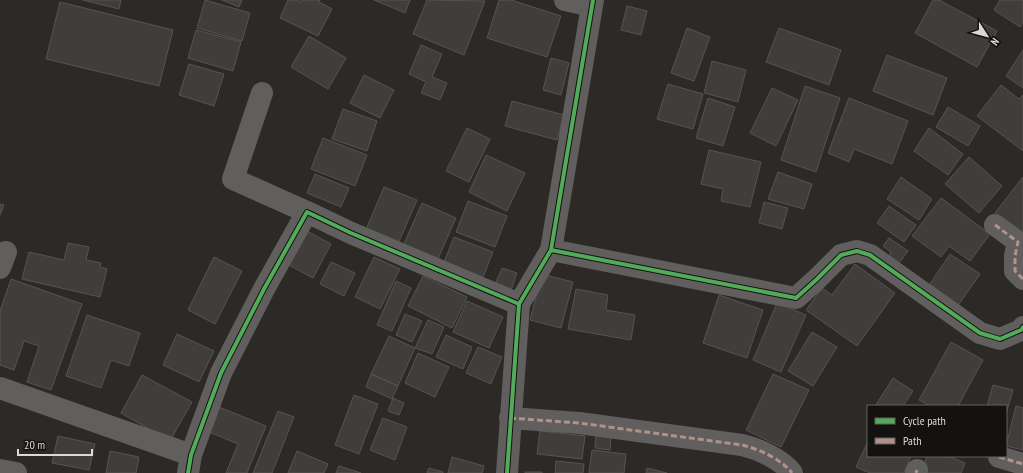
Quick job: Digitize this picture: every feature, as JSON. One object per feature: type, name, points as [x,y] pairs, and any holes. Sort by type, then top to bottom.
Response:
[{"type":"street","points":[[507,473],[519,304],[551,250],[592,3],[565,0]]},
{"type":"street","points":[[262,93],[233,179],[351,233],[519,304]]},
{"type":"street","points":[[0,388],[190,464],[221,373],[306,212]]},
{"type":"street","points":[[995,226],[1018,242],[1015,271],[1023,279]]},
{"type":"street","points":[[551,250],[796,298],[817,280],[841,255],[857,251],[870,256],[980,333],[1000,339],[1021,330],[1023,327]]},
{"type":"street","points":[[510,418],[579,423],[742,445],[756,448],[770,456],[792,473]]},
{"type":"street","points":[[999,457],[1023,464]]},
{"type":"street","points":[[0,470],[16,473]]},
{"type":"building","points":[[83,0],[121,0],[119,9]]},
{"type":"building","points":[[205,0],[250,13],[242,41],[197,28]]},
{"type":"building","points":[[222,0],[242,0],[239,7]]},
{"type":"building","points":[[288,0],[296,0],[300,2],[301,0],[320,0],[319,2],[332,9],[318,36],[280,18]]},
{"type":"building","points":[[374,0],[410,0],[405,13]]},
{"type":"building","points":[[427,0],[485,1],[464,55],[413,34]]},
{"type":"building","points":[[499,0],[511,0],[561,16],[547,57],[487,38]]},
{"type":"building","points":[[933,0],[939,0],[997,31],[977,67],[915,33]]},
{"type":"building","points":[[1000,0],[1023,0],[1023,23],[1020,27],[994,10]]},
{"type":"building","points":[[60,2],[173,30],[159,86],[46,59]]},
{"type":"building","points":[[627,6],[647,11],[641,35],[621,30]]},
{"type":"building","points":[[687,28],[710,37],[694,81],[671,73]]},
{"type":"building","points":[[779,28],[841,50],[829,85],[766,62]]},
{"type":"building","points":[[196,30],[241,42],[233,71],[188,58]]},
{"type":"building","points":[[309,36],[346,58],[328,89],[291,67]]},
{"type":"building","points":[[421,45],[442,54],[432,77],[447,83],[440,100],[421,93],[426,82],[409,74]]},
{"type":"building","points":[[1023,50],[1023,88],[1006,76]]},
{"type":"building","points":[[887,55],[947,78],[933,115],[873,91]]},
{"type":"building","points":[[551,58],[569,63],[561,95],[543,90]]},
{"type":"building","points":[[712,61],[746,70],[738,102],[704,93]]},
{"type":"building","points":[[189,64],[224,74],[214,106],[179,95]]},
{"type":"building","points":[[364,75],[394,90],[380,118],[350,103]]},
{"type":"building","points":[[668,84],[703,94],[693,129],[657,119]]},
{"type":"building","points":[[1001,85],[1019,99],[1023,95],[1023,151],[977,116]]},
{"type":"building","points":[[805,86],[840,98],[816,172],[781,160]]},
{"type":"building","points":[[772,88],[798,100],[776,146],[750,133]]},
{"type":"building","points":[[708,98],[735,107],[723,146],[696,138]]},
{"type":"building","points":[[849,98],[908,121],[892,164],[854,149],[849,162],[828,153]]},
{"type":"building","points":[[512,101],[564,115],[557,140],[505,126]]},
{"type":"building","points":[[948,107],[980,126],[968,146],[936,127]]},
{"type":"building","points":[[343,109],[377,121],[367,151],[332,139]]},
{"type":"building","points":[[467,128],[490,139],[469,182],[446,171]]},
{"type":"building","points":[[929,128],[963,154],[948,175],[914,151]]},
{"type":"building","points":[[323,138],[367,155],[355,186],[311,169]]},
{"type":"building","points":[[709,150],[761,162],[750,207],[721,201],[723,189],[701,184]]},
{"type":"building","points":[[486,155],[525,173],[507,211],[469,192]]},
{"type":"building","points":[[969,157],[1002,186],[979,213],[945,184]]},
{"type":"building","points":[[778,172],[812,184],[804,209],[768,199]]},
{"type":"building","points":[[315,174],[349,188],[341,207],[307,193]]},
{"type":"building","points":[[901,177],[932,199],[919,220],[887,199]]},
{"type":"building","points":[[1023,177],[1023,235],[995,213]]},
{"type":"building","points":[[384,187],[417,200],[397,246],[365,232]]},
{"type":"building","points":[[941,198],[990,234],[970,261],[949,246],[941,257],[912,236]]},
{"type":"building","points":[[468,201],[507,216],[495,247],[456,232]]},
{"type":"building","points":[[764,202],[788,208],[782,229],[759,223]]},
{"type":"building","points":[[422,203],[456,218],[437,261],[403,246]]},
{"type":"building","points":[[0,204],[4,205],[0,215]]},
{"type":"building","points":[[889,206],[916,225],[904,242],[877,223]]},
{"type":"building","points":[[307,231],[331,244],[313,278],[289,265]]},
{"type":"building","points":[[454,237],[493,252],[481,282],[442,267]]},
{"type":"building","points":[[889,238],[908,251],[897,266],[887,259],[891,252],[883,246]]},
{"type":"building","points":[[68,243],[89,247],[86,260],[101,263],[100,267],[107,269],[100,297],[22,279],[29,252],[64,260]]},
{"type":"building","points":[[950,254],[980,274],[957,307],[928,287]]},
{"type":"building","points":[[214,257],[242,271],[215,324],[188,310]]},
{"type":"building","points":[[374,257],[400,269],[380,309],[355,297]]},
{"type":"building","points":[[331,262],[355,273],[344,296],[320,284]]},
{"type":"building","points":[[855,264],[895,293],[857,346],[806,310],[822,288],[832,295]]},
{"type":"building","points":[[502,268],[517,273],[511,290],[495,284]]},
{"type":"building","points":[[542,274],[573,282],[561,328],[530,320]]},
{"type":"building","points":[[423,276],[467,297],[452,328],[408,306]]},
{"type":"building","points":[[11,279],[82,304],[51,390],[27,382],[39,346],[24,341],[14,370],[0,365],[0,311]]},
{"type":"building","points":[[396,281],[411,288],[392,331],[377,325]]},
{"type":"building","points":[[576,289],[608,295],[606,310],[635,315],[631,340],[568,329]]},
{"type":"building","points":[[719,295],[763,310],[747,358],[703,343]]},
{"type":"building","points":[[467,301],[503,317],[489,348],[453,332]]},
{"type":"building","points":[[777,303],[806,315],[781,372],[753,360]]},
{"type":"building","points":[[405,314],[422,321],[412,342],[396,335]]},
{"type":"building","points":[[87,315],[140,333],[129,366],[111,360],[101,388],[66,376]]},
{"type":"building","points":[[428,320],[444,327],[432,354],[415,348]]},
{"type":"building","points":[[812,332],[837,347],[813,386],[788,371]]},
{"type":"building","points":[[177,334],[214,351],[199,382],[163,365]]},
{"type":"building","points":[[446,335],[472,347],[463,369],[436,357]]},
{"type":"building","points":[[389,336],[415,348],[398,386],[371,374]]},
{"type":"building","points":[[951,342],[983,360],[959,405],[928,405],[919,400]]},
{"type":"building","points":[[478,347],[502,357],[491,384],[466,373]]},
{"type":"building","points":[[418,353],[449,367],[435,397],[405,383]]},
{"type":"building","points":[[371,374],[398,386],[392,399],[366,387]]},
{"type":"building","points":[[773,374],[809,390],[781,447],[746,430]]},
{"type":"building","points":[[142,375],[192,402],[170,441],[121,413]]},
{"type":"building","points":[[893,378],[913,391],[904,405],[876,405]]},
{"type":"building","points":[[993,385],[1013,390],[1007,411],[1007,405],[987,405]]},
{"type":"building","points":[[354,395],[378,404],[359,454],[335,445]]},
{"type":"building","points":[[393,398],[404,403],[399,415],[388,411]]},
{"type":"building","points":[[1016,406],[1023,408],[1023,450],[1007,446]]},
{"type":"building","points":[[219,407],[266,426],[247,473],[226,473],[238,444],[209,432]]},
{"type":"building","points":[[278,411],[294,417],[272,473],[253,473]]},
{"type":"building","points":[[383,418],[407,427],[395,460],[370,450]]},
{"type":"building","points":[[540,431],[585,436],[582,459],[537,454]]},
{"type":"building","points":[[596,433],[611,434],[610,450],[595,448]]},
{"type":"building","points":[[58,436],[95,444],[89,470],[52,463]]},
{"type":"building","points":[[867,443],[867,457],[911,457],[904,473],[870,473],[856,467]]},
{"type":"building","points":[[592,450],[626,454],[624,473],[589,473]]},
{"type":"building","points":[[110,451],[139,457],[136,473],[106,473]]},
{"type":"building","points":[[297,451],[328,464],[324,473],[288,473]]},
{"type":"building","points":[[452,457],[484,466],[482,473],[448,473]]},
{"type":"building","points":[[927,457],[950,457],[965,463],[961,473],[921,473]]},
{"type":"building","points":[[556,461],[584,464],[583,473],[555,473]]},
{"type":"building","points":[[339,466],[361,473],[336,473]]},
{"type":"building","points":[[429,468],[443,472],[443,473],[427,473]]},
{"type":"building","points":[[647,468],[667,473],[646,473]]},
{"type":"building","points":[[542,472],[542,473],[525,473]]},
{"type":"marked path","points":[[995,225],[1018,242],[1015,256],[1015,271],[1023,279]]},
{"type":"marked path","points":[[510,418],[579,423],[742,445],[769,455],[782,463],[792,473]]},
{"type":"marked path","points":[[999,457],[1023,464]]},
{"type":"cycle path","points":[[507,473],[519,304],[551,250],[593,0]]},
{"type":"cycle path","points":[[188,473],[191,455],[221,373],[264,289],[307,212],[351,233],[519,304]]},
{"type":"cycle path","points":[[551,250],[796,298],[841,255],[857,251],[870,255],[980,333],[1000,339],[1021,330],[1023,327]]}]
